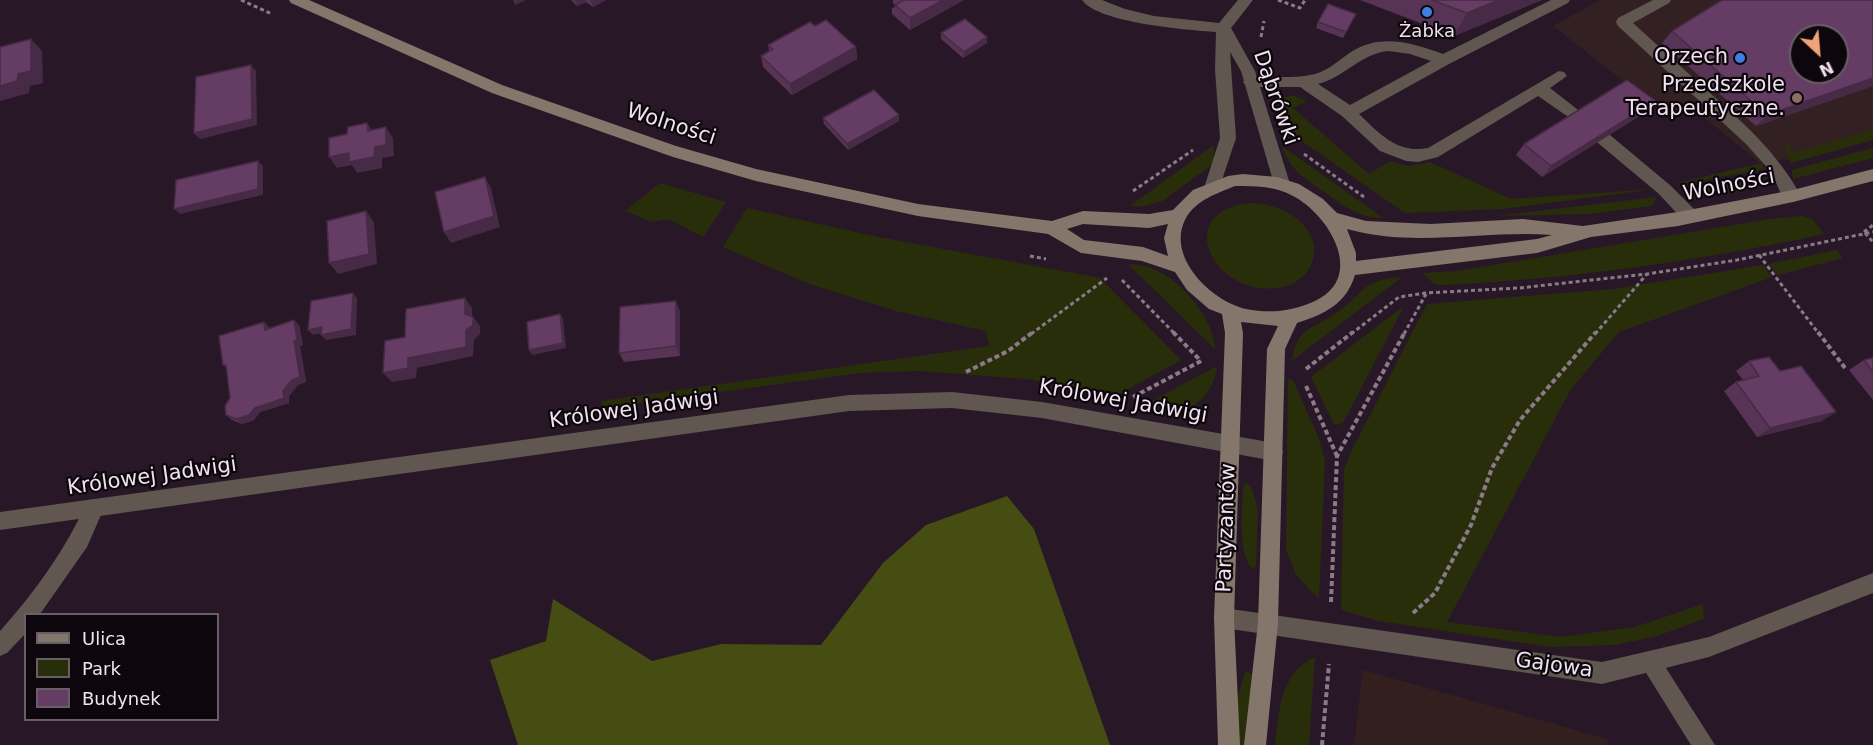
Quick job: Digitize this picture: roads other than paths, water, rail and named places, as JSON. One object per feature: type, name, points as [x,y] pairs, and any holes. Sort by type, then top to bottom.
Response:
[{"type":"main road","name":"Wolności","points":[[296,0],[497,89],[673,151],[756,175],[918,210],[1052,228],[1081,246],[1143,254],[1177,266]]},
{"type":"main road","name":"Wolności","points":[[1349,269],[1537,246],[1590,230],[1690,216],[1793,196],[1873,175]]},
{"type":"main road","points":[[1234,180],[1258,180],[1282,184],[1302,192],[1320,204],[1334,219],[1344,235],[1349,252],[1349,269],[1340,291],[1321,308],[1291,318],[1274,320],[1252,318],[1207,298],[1188,280],[1177,266],[1172,239],[1178,216],[1192,198],[1213,185],[1234,180]]},
{"type":"main road","name":"Wolności","points":[[1052,228],[1083,217],[1149,221],[1178,216]]},
{"type":"main road","name":"Wolności","points":[[1334,219],[1366,228],[1397,230],[1431,231],[1523,226],[1590,230]]},
{"type":"main road","name":"Partyzantów","points":[[1229,745],[1224,618],[1234,333],[1230,310]]},
{"type":"main road","name":"Partyzantów","points":[[1256,745],[1269,623],[1276,349],[1291,318]]},
{"type":"street","points":[[1089,0],[1125,16],[1223,28],[1246,0]]},
{"type":"street","points":[[1348,113],[1444,60],[1563,0]]},
{"type":"street","points":[[1664,0],[1623,22],[1752,140],[1778,170],[1787,190],[1793,196]]},
{"type":"street","name":"Dąbrówki","points":[[1223,28],[1248,71],[1282,184]]},
{"type":"street","name":"Dąbrówki","points":[[1213,185],[1228,138],[1222,70],[1223,28]]},
{"type":"street","points":[[1251,82],[1302,81],[1329,75],[1358,55],[1380,46],[1407,47],[1444,60]]},
{"type":"street","points":[[1302,81],[1323,93],[1348,113],[1378,143],[1404,155],[1422,156],[1432,153],[1559,76]]},
{"type":"street","points":[[1539,88],[1577,117]]},
{"type":"street","points":[[1604,139],[1665,190],[1690,216]]},
{"type":"street","name":"Królowej Jadwigi","points":[[0,521],[849,403],[952,400],[1042,410],[1274,452]]},
{"type":"street","points":[[29,613],[80,540],[93,508]]},
{"type":"street","name":"Gajowa","points":[[1224,618],[1602,672],[1709,647],[1873,583]]},
{"type":"street","points":[[0,646],[24,619]]},
{"type":"street","points":[[1650,661],[1704,745]]},
{"type":"place","name":"Żabka","points":[[1427,12]]},
{"type":"place","name":"Orzech","points":[[1740,58]]},
{"type":"place","name":"Przedszkole Terapeutyczne.","points":[[1797,98]]}]
